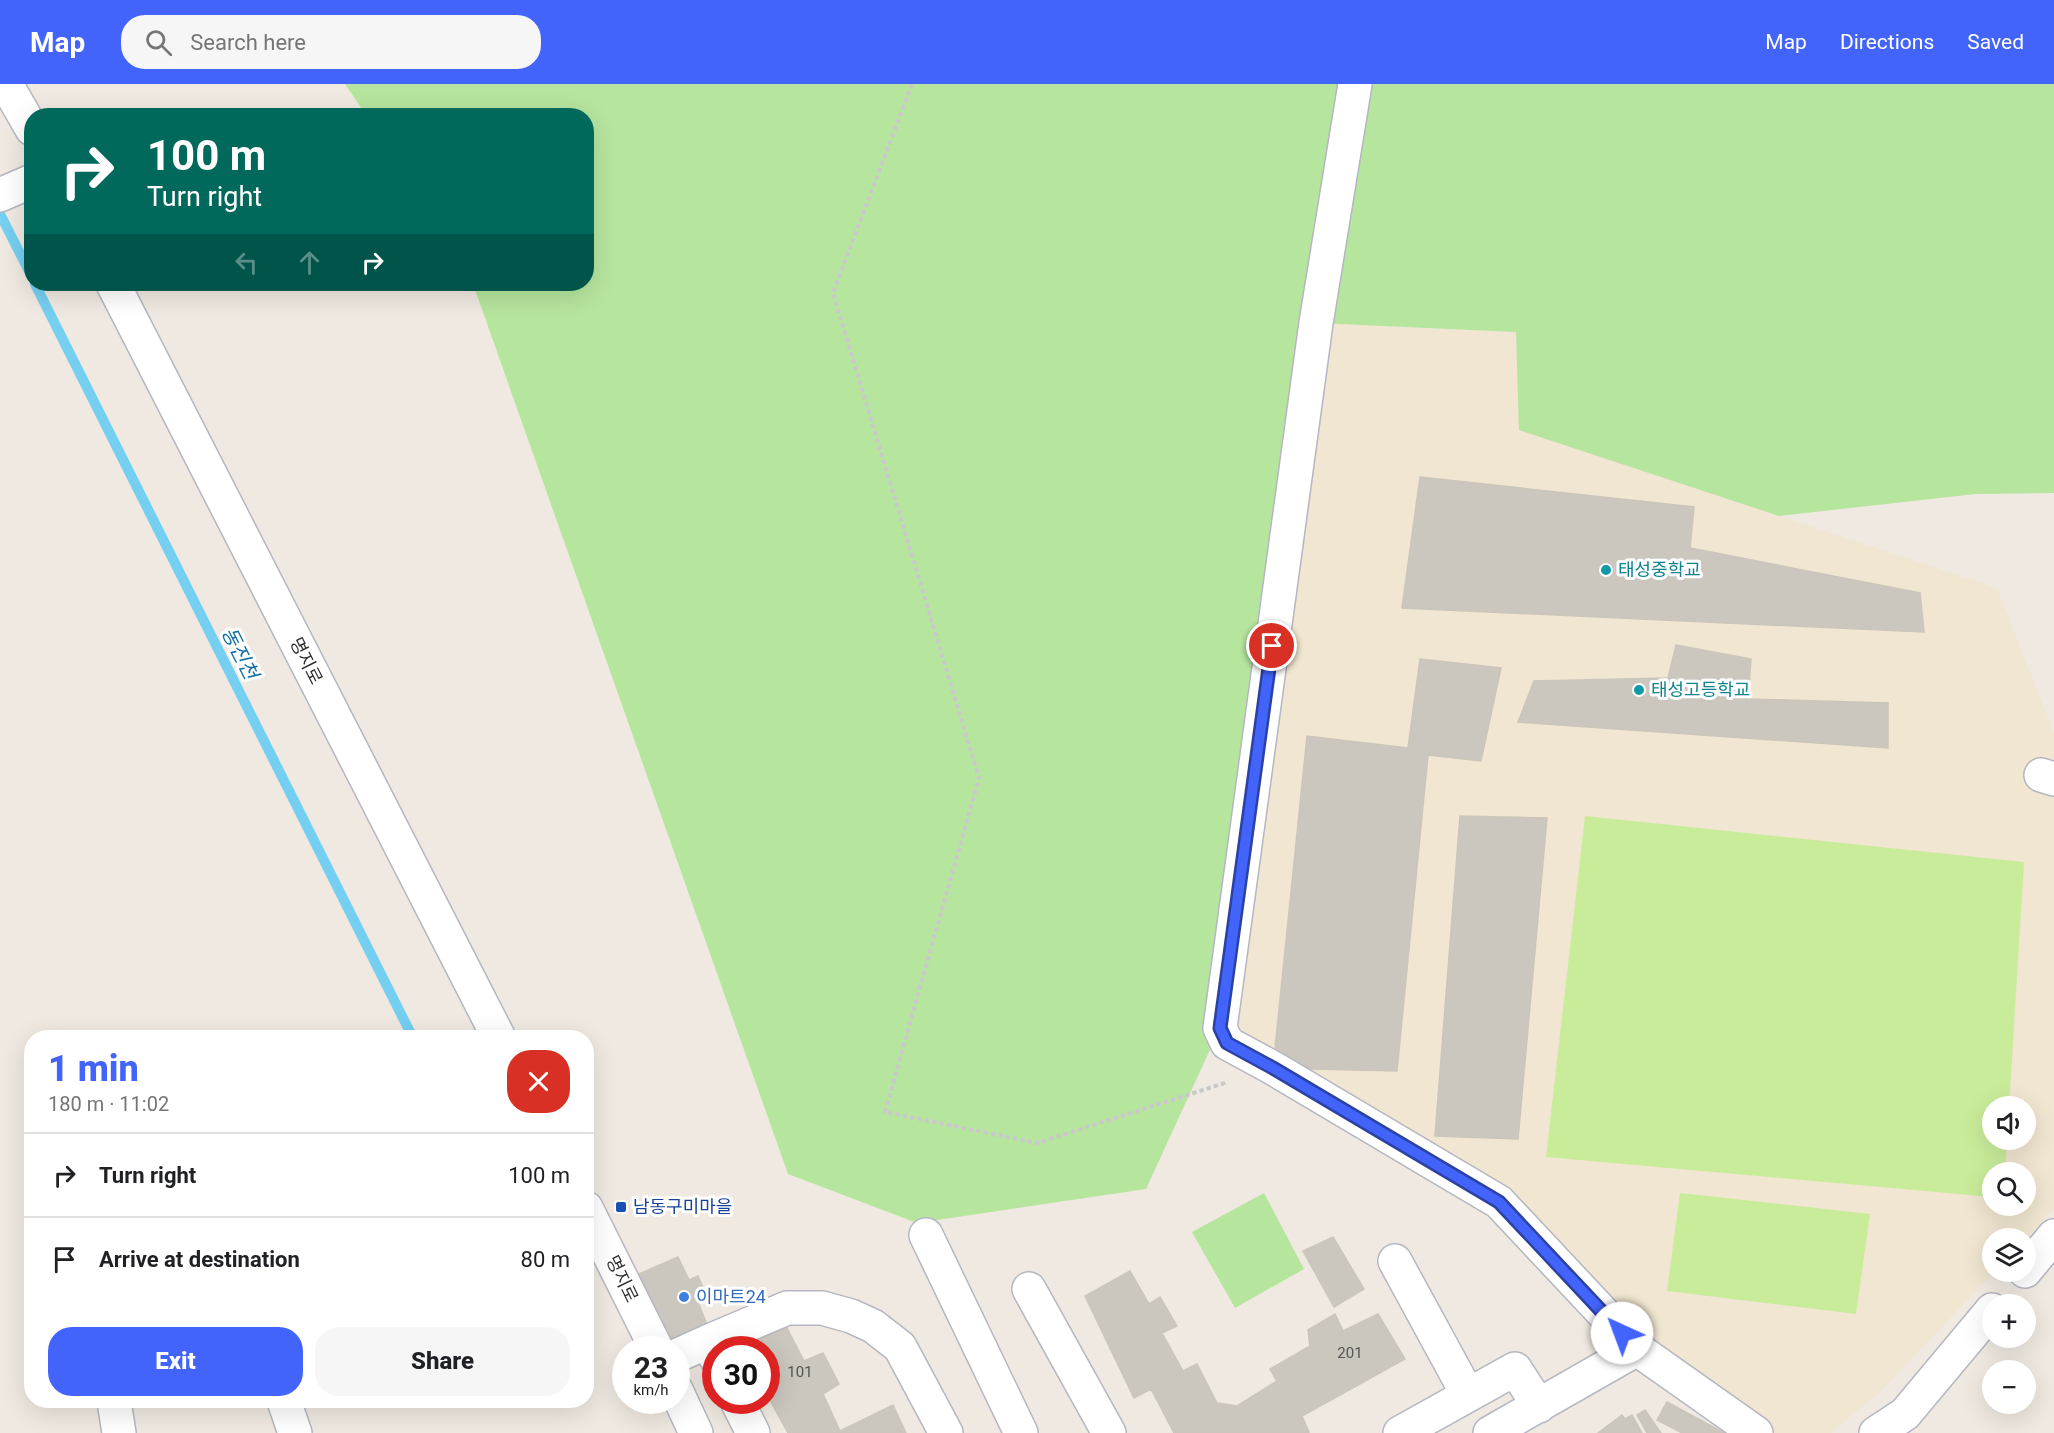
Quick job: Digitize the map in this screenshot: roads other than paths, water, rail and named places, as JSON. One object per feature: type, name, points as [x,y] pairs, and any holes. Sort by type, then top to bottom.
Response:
[{"type":"street","points":[[6,84],[24,115]]},
{"type":"street","points":[[1355,84],[1316,323],[1220,1028],[1227,1043],[1499,1202],[1637,1349],[1756,1433]]},
{"type":"street","name":"명지로","points":[[117,291],[495,1030]]},
{"type":"street","name":"명지로","points":[[594,1224],[650,1336]]},
{"type":"street","points":[[926,1235],[1022,1433]]},
{"type":"street","points":[[2036,1257],[2054,1236]]},
{"type":"street","points":[[1395,1261],[1468,1395]]},
{"type":"street","points":[[2005,1294],[2015,1282]]},
{"type":"street","points":[[1029,1289],[1109,1433]]},
{"type":"street","points":[[736,1336],[787,1308],[822,1308],[851,1316],[873,1326],[900,1347],[946,1433]]},
{"type":"street","points":[[1876,1433],[1905,1413],[1982,1322]]},
{"type":"street","points":[[1490,1433],[1637,1349]]},
{"type":"street","points":[[1400,1433],[1515,1369],[1539,1406]]},
{"type":"street","points":[[115,1408],[119,1433]]},
{"type":"street","points":[[286,1408],[295,1433]]},
{"type":"street","points":[[687,1414],[696,1433]]},
{"type":"street","points":[[744,1414],[753,1433]]},
{"type":"waterway","name":"동진천","points":[[0,214],[24,261]]},
{"type":"waterway","name":"동진천","points":[[39,291],[409,1030]]},
{"type":"place","name":"태성중학교","points":[[1606,570]]},
{"type":"place","name":"태성고등학교","points":[[1639,690]]},
{"type":"place","name":"남동구미마을","points":[[621,1207]]},
{"type":"place","name":"이마트24","points":[[684,1297]]}]
